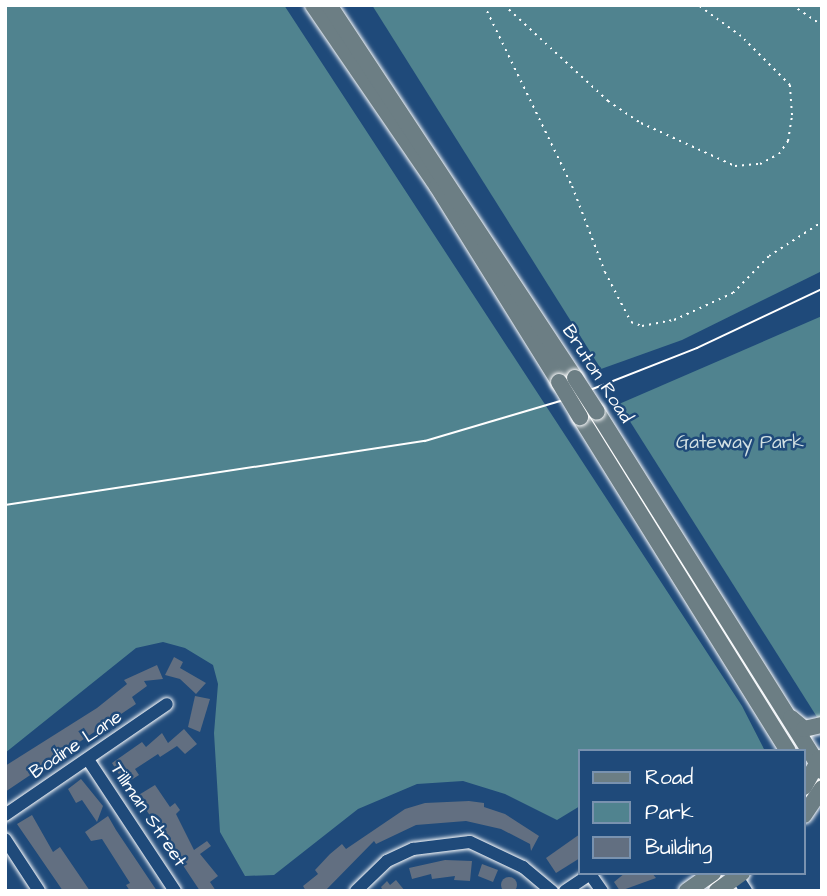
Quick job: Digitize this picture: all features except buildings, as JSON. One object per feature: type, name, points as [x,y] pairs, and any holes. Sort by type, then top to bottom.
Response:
[{"type":"main road","name":"Bruton Road","points":[[313,5],[375,84],[575,378],[784,711],[802,749]]},
{"type":"main road","name":"Bruton Road","points":[[329,5],[375,84],[787,749]]},
{"type":"main road","points":[[784,711],[804,729],[822,725]]},
{"type":"main road","name":"Bruton Road","points":[[806,758],[816,779]]},
{"type":"main road","points":[[806,810],[816,779]]},
{"type":"main road","points":[[687,891],[710,875]]},
{"type":"main road","points":[[717,891],[740,878]]},
{"type":"street","name":"Bodine Lane","points":[[5,815],[89,761],[167,704]]},
{"type":"street","name":"Tillman Street","points":[[89,761],[175,891]]},
{"type":"street","points":[[5,839],[39,891]]},
{"type":"street","points":[[356,891],[387,861],[441,842],[470,842],[499,853],[552,891]]},
{"type":"street","points":[[565,891],[589,875]]},
{"type":"street","points":[[592,875],[602,891]]},
{"type":"path","points":[[484,5],[569,180],[605,272],[631,322],[642,326],[674,320],[733,293],[769,256],[822,222]]},
{"type":"path","points":[[504,5],[598,92],[641,123],[735,166],[760,164],[779,154],[788,141],[792,115],[790,85],[741,36],[698,5]]},
{"type":"path","points":[[792,5],[822,25]]},
{"type":"green space","points":[[5,5],[284,5],[742,706],[764,749],[578,749],[578,807],[557,820],[505,794],[463,781],[417,784],[358,809],[274,875],[245,876],[220,832],[214,733],[218,684],[213,665],[185,648],[163,642],[136,648],[5,753]]},
{"type":"green space","points":[[372,5],[822,5],[822,271],[682,340],[601,369]]},
{"type":"green space","name":"Gateway Park","points":[[822,316],[822,725],[619,404]]},
{"type":"tram line","points":[[5,505],[425,441],[567,399],[697,348],[822,289]]}]
